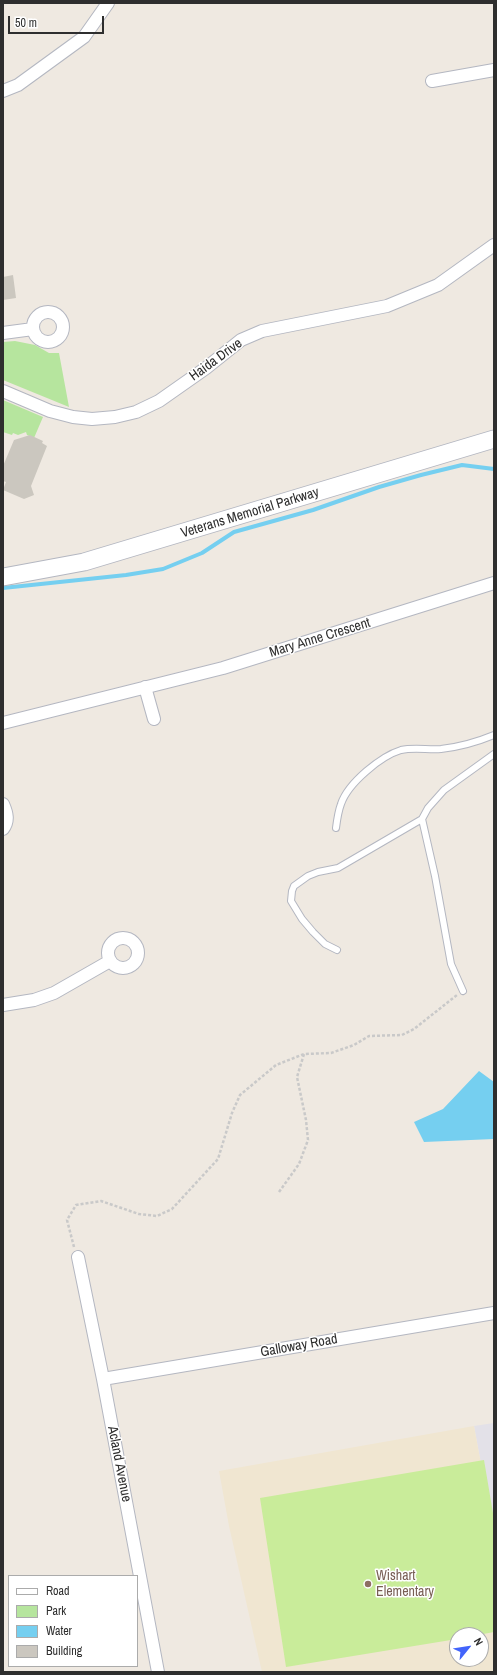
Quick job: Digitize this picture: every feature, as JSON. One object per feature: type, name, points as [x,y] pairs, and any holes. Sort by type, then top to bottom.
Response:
[{"type":"main road","name":"Veterans Memorial Parkway","points":[[3,577],[84,562],[494,439]]},
{"type":"street","points":[[3,91],[18,85],[84,37],[108,3]]},
{"type":"street","points":[[432,81],[494,70]]},
{"type":"street","name":"Haida Drive","points":[[3,391],[50,411],[73,417],[92,419],[115,417],[136,412],[159,401],[206,368],[241,340],[262,331],[387,306],[438,285],[494,245]]},
{"type":"street","points":[[3,334],[33,329]]},
{"type":"street","name":"Mary Anne Crescent","points":[[3,722],[223,668],[494,583]]},
{"type":"street","points":[[145,687],[154,718]]},
{"type":"street","points":[[3,804],[7,815],[7,824],[3,829]]},
{"type":"street","points":[[3,1005],[34,1000],[54,993],[110,961]]},
{"type":"street","name":"Acland Avenue","points":[[78,1257],[103,1379],[158,1672]]},
{"type":"street","name":"Galloway Road","points":[[103,1379],[494,1312]]},
{"type":"lane","points":[[336,828],[341,803],[347,793],[365,773],[389,756],[408,749],[441,749],[458,746],[494,735]]},
{"type":"lane","points":[[337,950],[325,944],[302,919],[291,901],[294,886],[308,876],[318,872],[338,868],[422,819],[428,808],[444,790],[494,754]]},
{"type":"lane","points":[[422,819],[435,876],[451,964],[463,991]]},
{"type":"path","points":[[78,1257],[74,1251],[67,1220],[76,1205],[101,1201],[139,1214],[157,1216],[172,1209],[218,1159],[232,1113],[240,1095],[276,1064],[304,1054],[331,1054],[354,1045],[369,1036],[396,1036],[408,1033],[463,991]]},
{"type":"path","points":[[279,1192],[299,1164],[308,1140],[306,1120],[297,1077],[304,1054]]},
{"type":"shaded area","points":[[494,1423],[494,1534],[474,1426]]},
{"type":"shaded area","name":"Wishart Elementary","points":[[474,1426],[494,1534],[494,1672],[262,1672],[229,1526],[219,1471]]},
{"type":"green space","points":[[15,341],[35,345],[49,353],[59,353],[69,407],[3,380],[3,342]]},
{"type":"green space","points":[[3,400],[43,417],[34,438],[27,435],[26,432],[18,435],[13,433],[12,435],[3,432]]},
{"type":"green space","name":"Wishart Elementary","points":[[484,1460],[494,1519],[494,1632],[489,1633],[489,1627],[449,1627],[449,1640],[286,1667],[260,1498]]},
{"type":"water","points":[[479,1071],[494,1082],[494,1139],[424,1142],[414,1122],[443,1109]]},
{"type":"building","points":[[13,275],[16,298],[3,300],[3,277]]},
{"type":"building","points":[[30,435],[43,441],[42,443],[47,446],[31,486],[34,495],[24,499],[3,490],[6,482],[3,481],[3,466],[14,440]]},
{"type":"waterway","points":[[3,588],[126,575],[163,569],[202,553],[234,532],[313,510],[379,487],[462,465],[494,469]]},
{"type":"place","name":"Wishart Elementary","points":[[368,1584]]}]
